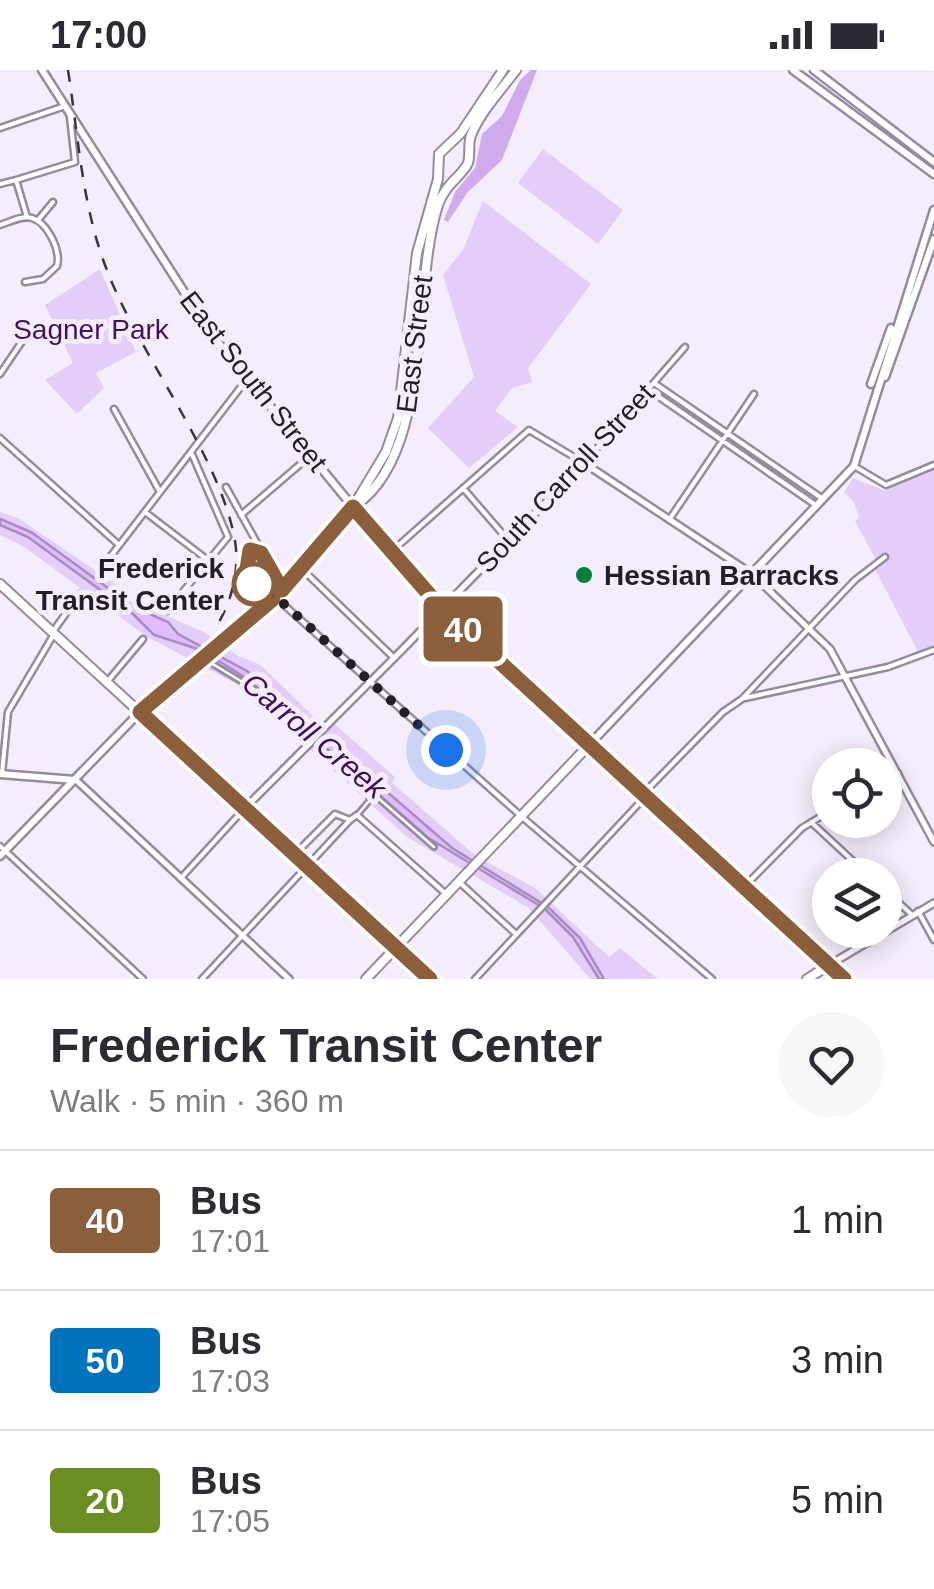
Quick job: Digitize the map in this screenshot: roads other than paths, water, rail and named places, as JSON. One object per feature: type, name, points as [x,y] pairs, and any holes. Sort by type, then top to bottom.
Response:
[{"type":"main road","name":"East South Street","points":[[42,70],[211,334],[391,552],[441,608],[844,979]]},
{"type":"main road","points":[[503,70],[451,143],[442,149],[440,163],[449,172],[459,172],[468,164],[473,131],[516,70]]},
{"type":"main road","points":[[793,70],[934,174]]},
{"type":"main road","points":[[814,70],[934,162]]},
{"type":"main road","points":[[835,99],[859,104]]},
{"type":"main road","points":[[451,143],[460,144],[468,154]]},
{"type":"main road","name":"East Street","points":[[353,507],[386,452],[398,418],[417,253],[440,163]]},
{"type":"main road","name":"East Street","points":[[353,507],[378,483],[402,437],[429,236],[444,187],[459,172]]},
{"type":"main road","points":[[366,979],[854,466],[934,210]]},
{"type":"main road","points":[[872,410],[934,239]]},
{"type":"main road","points":[[871,384],[901,309]]},
{"type":"main road","points":[[2,851],[140,712],[275,597],[353,507]]},
{"type":"main road","points":[[0,584],[430,979]]},
{"type":"main road","points":[[1,774],[76,780]]},
{"type":"main road","points":[[807,979],[829,965]]},
{"type":"street","points":[[0,128],[67,109],[75,162],[0,184]]},
{"type":"street","points":[[16,180],[27,216]]},
{"type":"street","points":[[38,220],[53,202]]},
{"type":"street","points":[[0,225],[27,216],[38,220],[59,259],[43,280],[25,282]]},
{"type":"street","points":[[0,374],[25,337]]},
{"type":"street","name":"South Carroll Street","points":[[244,809],[584,463],[685,347]]},
{"type":"street","points":[[107,562],[247,379]]},
{"type":"street","points":[[654,383],[820,503]]},
{"type":"street","points":[[649,390],[820,503]]},
{"type":"street","points":[[669,520],[754,394]]},
{"type":"street","points":[[114,409],[160,492]]},
{"type":"street","points":[[391,552],[529,430],[752,574],[837,657],[885,748]]},
{"type":"street","points":[[0,438],[120,545]]},
{"type":"street","points":[[167,610],[217,552],[227,532],[191,452]]},
{"type":"street","points":[[241,515],[311,455]]},
{"type":"street","points":[[854,466],[886,485],[934,465]]},
{"type":"street","points":[[226,487],[256,543]]},
{"type":"street","points":[[463,488],[508,540]]},
{"type":"street","points":[[145,512],[209,561]]},
{"type":"street","points":[[475,979],[723,712],[742,699],[855,580],[885,557]]},
{"type":"street","points":[[302,570],[398,654]]},
{"type":"street","points":[[1,774],[7,718],[53,633],[80,594]]},
{"type":"street","points":[[275,597],[520,816],[712,979]]},
{"type":"street","points":[[107,682],[143,638]]},
{"type":"street","points":[[742,699],[848,676],[934,650]]},
{"type":"street","points":[[211,655],[434,846]]},
{"type":"street","points":[[76,780],[289,979]]},
{"type":"street","points":[[902,782],[934,842]]},
{"type":"street","points":[[202,979],[375,794]]},
{"type":"street","points":[[180,878],[244,809]]},
{"type":"street","points":[[294,855],[335,814],[350,820]]},
{"type":"street","points":[[357,815],[446,894]]},
{"type":"street","points":[[744,888],[810,822],[849,858]]},
{"type":"street","points":[[2,851],[143,979]]},
{"type":"street","points":[[458,882],[516,934]]},
{"type":"street","points":[[902,903],[915,913],[934,940]]},
{"type":"street","points":[[829,965],[934,903]]},
{"type":"water","name":"Carroll Creek","points":[[0,519],[31,532],[134,607],[168,622],[178,634],[247,671],[452,848],[548,907],[580,938],[604,979],[599,979],[573,937],[545,909],[427,837],[249,680],[201,650],[154,635],[133,614],[28,537],[0,525]]},
{"type":"railway","points":[[68,70],[86,193],[105,265],[119,299],[213,474],[235,541],[235,576],[226,609],[215,629]]},
{"type":"place","name":"Hessian Barracks","points":[[584,575]]},
{"type":"place","name":"Frederick Transit Center","points":[[254,584]]},
{"type":"park label","name":"Sagner Park","points":[[91,329]]}]
